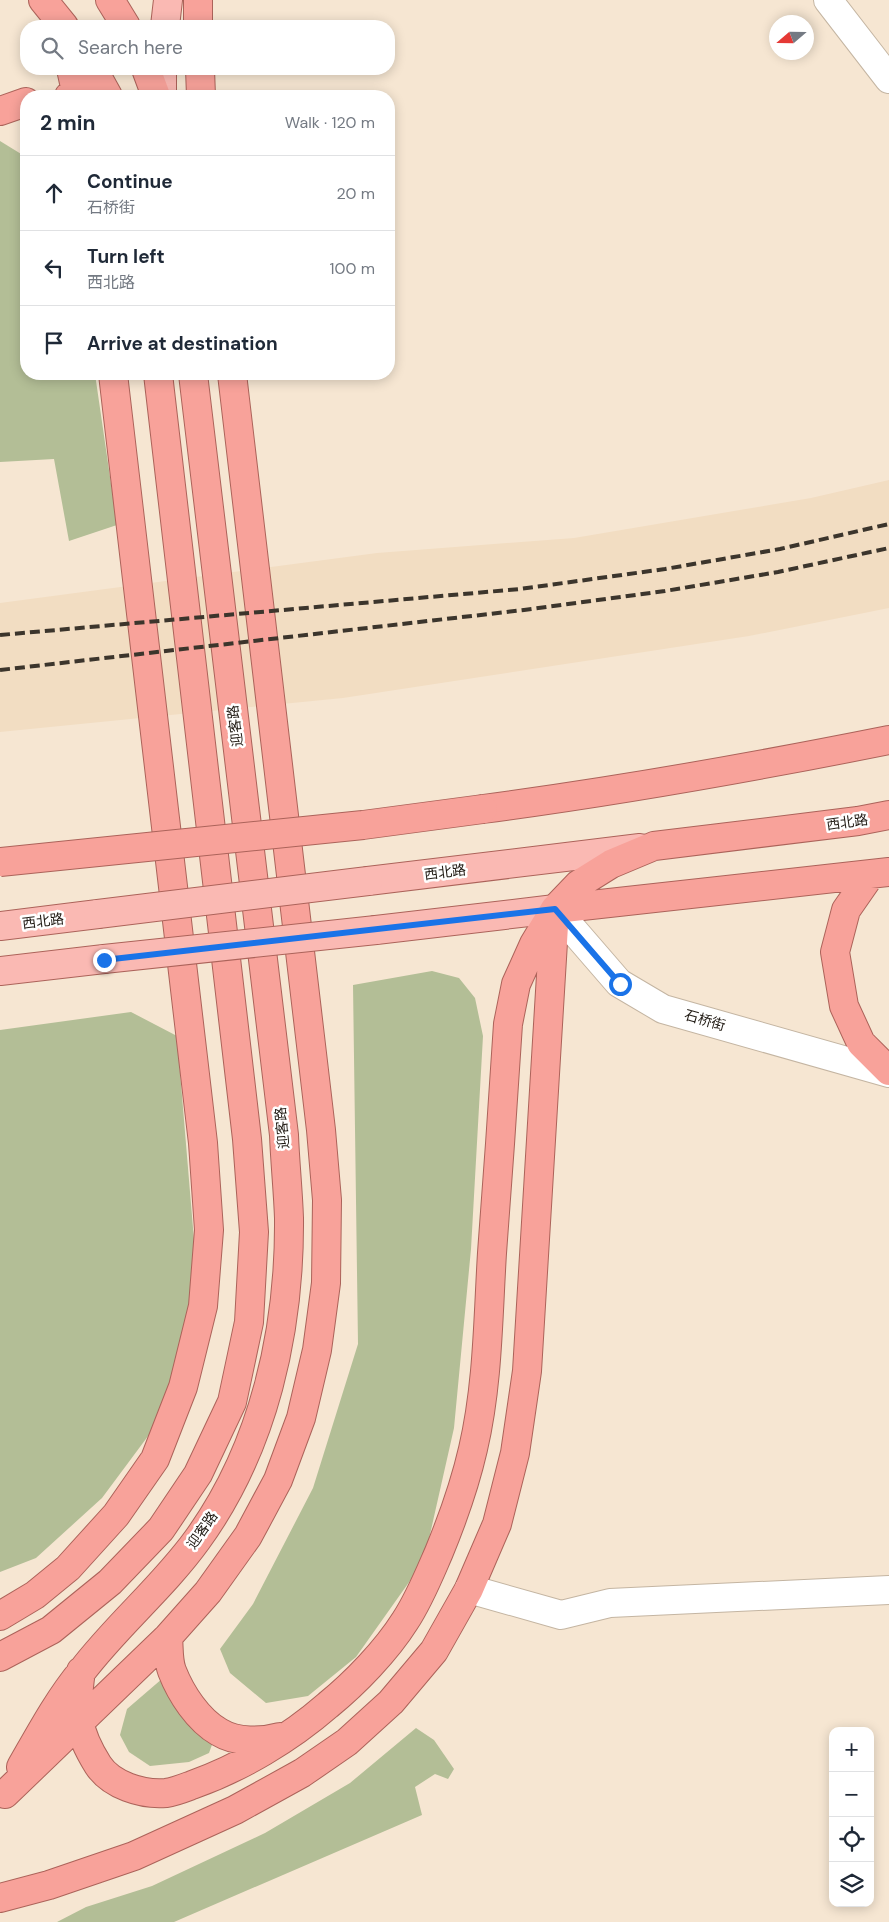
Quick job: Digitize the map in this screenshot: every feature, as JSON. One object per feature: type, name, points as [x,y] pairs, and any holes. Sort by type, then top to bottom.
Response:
[{"type":"highway","points":[[110,0],[122,20]]},
{"type":"highway","points":[[198,0],[198,20]]},
{"type":"highway","points":[[72,75],[76,90]]},
{"type":"highway","points":[[96,75],[105,90]]},
{"type":"highway","points":[[148,75],[154,90]]},
{"type":"highway","points":[[200,75],[201,90]]},
{"type":"highway","points":[[0,111],[20,104]]},
{"type":"highway","points":[[0,117],[20,119]]},
{"type":"highway","points":[[0,1616],[35,1595],[68,1568],[116,1516],[155,1458],[183,1387],[203,1306],[209,1230],[203,1143],[114,380]]},
{"type":"highway","points":[[0,1657],[51,1630],[110,1582],[161,1529],[198,1474],[232,1402],[250,1322],[254,1232],[247,1139],[159,380]]},
{"type":"highway","name":"迎客路","points":[[3,1798],[48,1720],[81,1671],[197,1541],[227,1494],[255,1429],[275,1363],[286,1292],[288,1218],[284,1134],[194,380]]},
{"type":"highway","points":[[3,1798],[168,1637],[208,1592],[248,1536],[278,1480],[301,1418],[317,1350],[326,1283],[327,1200],[321,1130],[233,380]]},
{"type":"highway","points":[[0,862],[354,826],[483,810],[691,778],[889,740]]},
{"type":"highway","name":"西北路","points":[[654,846],[889,816]]},
{"type":"highway","points":[[81,1671],[78,1696],[78,1723],[87,1747],[103,1772],[126,1787],[147,1792],[168,1793],[206,1780],[245,1761],[289,1734],[328,1706],[368,1668],[406,1621],[432,1568],[456,1509],[474,1448],[484,1379],[508,1024],[516,984],[534,944],[555,909],[579,884],[611,864],[654,846]]},
{"type":"highway","points":[[555,909],[880,873]]},
{"type":"highway","points":[[880,873],[846,910],[835,952],[844,1006],[861,1043],[889,1072]]},
{"type":"highway","points":[[0,1898],[49,1885],[134,1856],[235,1810],[302,1773],[347,1742],[391,1702],[434,1651],[469,1589],[499,1515],[515,1453],[527,1371],[555,909]]},
{"type":"highway","points":[[0,1641],[51,1630]]},
{"type":"highway","points":[[168,1637],[172,1670],[185,1696],[202,1718],[220,1733],[243,1740],[266,1741],[289,1734]]},
{"type":"main road","points":[[166,20],[168,0]]},
{"type":"main road","points":[[162,75],[162,90]]},
{"type":"main road","name":"西北路","points":[[0,926],[654,846]]},
{"type":"main road","points":[[0,971],[555,909]]},
{"type":"street","points":[[828,0],[889,79]]},
{"type":"street","name":"石桥街","points":[[555,909],[620,984],[663,1009],[889,1072]]},
{"type":"street","points":[[469,1589],[561,1615],[610,1603],[889,1590]]},
{"type":"shaded area","points":[[889,480],[889,608],[749,636],[343,698],[0,732],[0,603],[377,553],[574,538],[811,498]]},
{"type":"green space","points":[[0,141],[20,153],[20,380],[96,380],[117,525],[69,541],[54,459],[0,462]]},
{"type":"green space","points":[[432,971],[459,978],[475,998],[483,1036],[471,1249],[454,1428],[424,1561],[356,1657],[308,1696],[266,1703],[230,1673],[220,1649],[253,1604],[313,1488],[358,1344],[353,985]]},
{"type":"green space","points":[[131,1012],[177,1036],[196,1264],[184,1343],[160,1420],[102,1498],[36,1558],[0,1572],[0,1030]]},
{"type":"green space","points":[[163,1678],[213,1742],[209,1753],[189,1762],[150,1766],[129,1752],[120,1735],[127,1709]]},
{"type":"green space","points":[[416,1728],[434,1740],[454,1769],[448,1779],[435,1774],[415,1787],[422,1815],[174,1922],[57,1922],[86,1907],[152,1886],[265,1833],[350,1783]]},
{"type":"railway","points":[[0,635],[520,589],[665,569],[780,549],[889,524]]},
{"type":"railway","points":[[0,670],[524,610],[665,591],[778,572],[889,548]]},
{"type":"route","points":[[104,960],[555,909],[620,984]]}]
